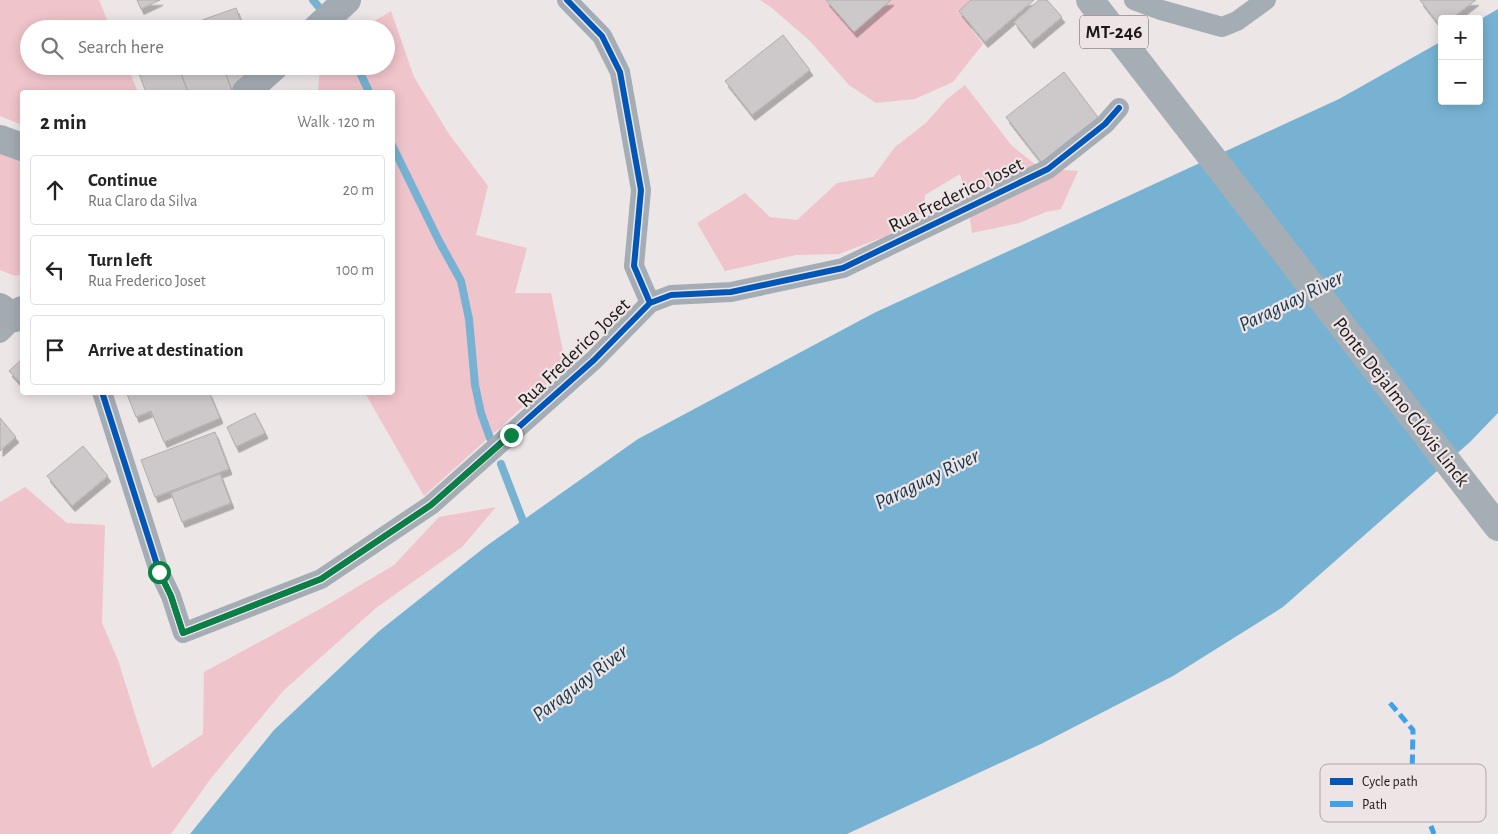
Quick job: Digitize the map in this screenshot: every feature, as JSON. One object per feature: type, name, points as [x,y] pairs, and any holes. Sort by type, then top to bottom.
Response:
[{"type":"main road","points":[[326,20],[347,0]]},
{"type":"main road","name":"Ponte Dejalmo Clóvis Linck","points":[[1090,0],[1498,527]]},
{"type":"main road","points":[[248,90],[265,75]]},
{"type":"main road","points":[[0,139],[20,146]]},
{"type":"street","points":[[567,0],[602,36],[620,72],[641,190],[634,266],[650,303]]},
{"type":"street","points":[[1134,0],[1161,10],[1222,27],[1237,21],[1266,0]]},
{"type":"street","name":"Rua Frederico Joset","points":[[103,395],[159,572],[171,596],[183,633],[321,579],[431,505],[594,360],[650,303],[671,296],[731,292],[843,268],[1048,169],[1105,124],[1119,108]]},
{"type":"shaded area","points":[[0,0],[99,0],[107,20],[20,20],[20,75],[131,75],[137,90],[20,90],[20,124],[0,116]]},
{"type":"shaded area","points":[[760,0],[970,0],[971,29],[983,44],[953,82],[915,99],[876,103],[849,85],[810,41]]},
{"type":"shaded area","points":[[391,11],[394,20],[376,20]]},
{"type":"shaded area","points":[[395,22],[414,77],[449,134],[488,186],[476,235],[527,248],[515,293],[551,293],[566,365],[424,496],[366,395],[395,395],[395,90],[318,90],[319,75],[395,75]]},
{"type":"shaded area","points":[[965,85],[1012,146],[1040,168],[1078,171],[1061,209],[1046,212],[1019,223],[972,233],[968,203],[960,174],[925,195],[924,211],[886,236],[839,254],[796,255],[725,271],[697,223],[745,193],[770,217],[797,220],[837,183],[873,177],[895,147],[926,123],[947,99]]},
{"type":"shaded area","points":[[0,153],[20,160],[20,275],[15,276],[0,270]]},
{"type":"shaded area","points":[[25,487],[67,523],[105,525],[102,623],[118,660],[152,768],[203,734],[204,672],[322,608],[394,565],[439,517],[496,507],[462,547],[376,608],[283,691],[212,777],[171,834],[0,834],[0,502]]},
{"type":"water","name":"Paraguay River","points":[[1498,9],[1498,413],[1470,442],[1283,607],[1173,676],[1041,744],[847,834],[190,834],[274,730],[378,632],[485,547],[638,439],[874,313],[1339,99],[1438,43],[1438,105],[1483,105],[1483,18]]},
{"type":"building","points":[[137,0],[160,0],[141,9]]},
{"type":"building","points":[[826,0],[891,0],[854,32]]},
{"type":"building","points":[[971,0],[1034,0],[985,42],[959,11]]},
{"type":"building","points":[[1039,0],[1047,0],[1062,17],[1031,43],[1014,22]]},
{"type":"building","points":[[1420,0],[1476,0],[1456,15],[1438,15],[1438,23]]},
{"type":"building","points":[[236,8],[241,20],[205,20]]},
{"type":"building","points":[[783,35],[810,70],[752,115],[725,81]]},
{"type":"building","points":[[1064,72],[1100,120],[1042,163],[1006,117]]},
{"type":"building","points":[[139,75],[181,75],[187,90],[145,90]]},
{"type":"building","points":[[181,75],[226,75],[232,90],[187,90]]},
{"type":"building","points":[[226,75],[254,75],[233,90],[232,90]]},
{"type":"building","points":[[20,361],[20,383],[9,371]]},
{"type":"building","points":[[127,395],[210,395],[220,418],[164,442],[151,411],[136,417]]},
{"type":"building","points":[[255,413],[265,433],[236,447],[227,427]]},
{"type":"building","points":[[0,418],[16,437],[0,451]]},
{"type":"building","points":[[215,432],[229,469],[155,497],[141,460]]},
{"type":"building","points":[[83,446],[108,476],[72,506],[47,476]]},
{"type":"building","points":[[220,474],[231,503],[182,522],[171,493]]},
{"type":"waterway","points":[[313,0],[318,6]]},
{"type":"waterway","points":[[361,75],[368,90]]},
{"type":"waterway","points":[[395,151],[461,281],[469,319],[475,385],[481,413],[490,438]]},
{"type":"waterway","points":[[501,464],[526,529]]},
{"type":"marked path","points":[[1390,703],[1413,730],[1412,764]]},
{"type":"marked path","points":[[1429,822],[1434,834]]},
{"type":"cycle path","points":[[567,0],[602,36],[620,72],[641,190],[634,266],[650,303]]},
{"type":"cycle path","points":[[103,395],[159,571],[171,596],[183,633],[321,579],[431,505],[594,360],[650,303],[671,295],[731,292],[843,268],[1048,169],[1105,124],[1119,108]]},
{"type":"route","points":[[159,572],[171,596],[183,633],[321,579],[431,505],[511,435]]}]
